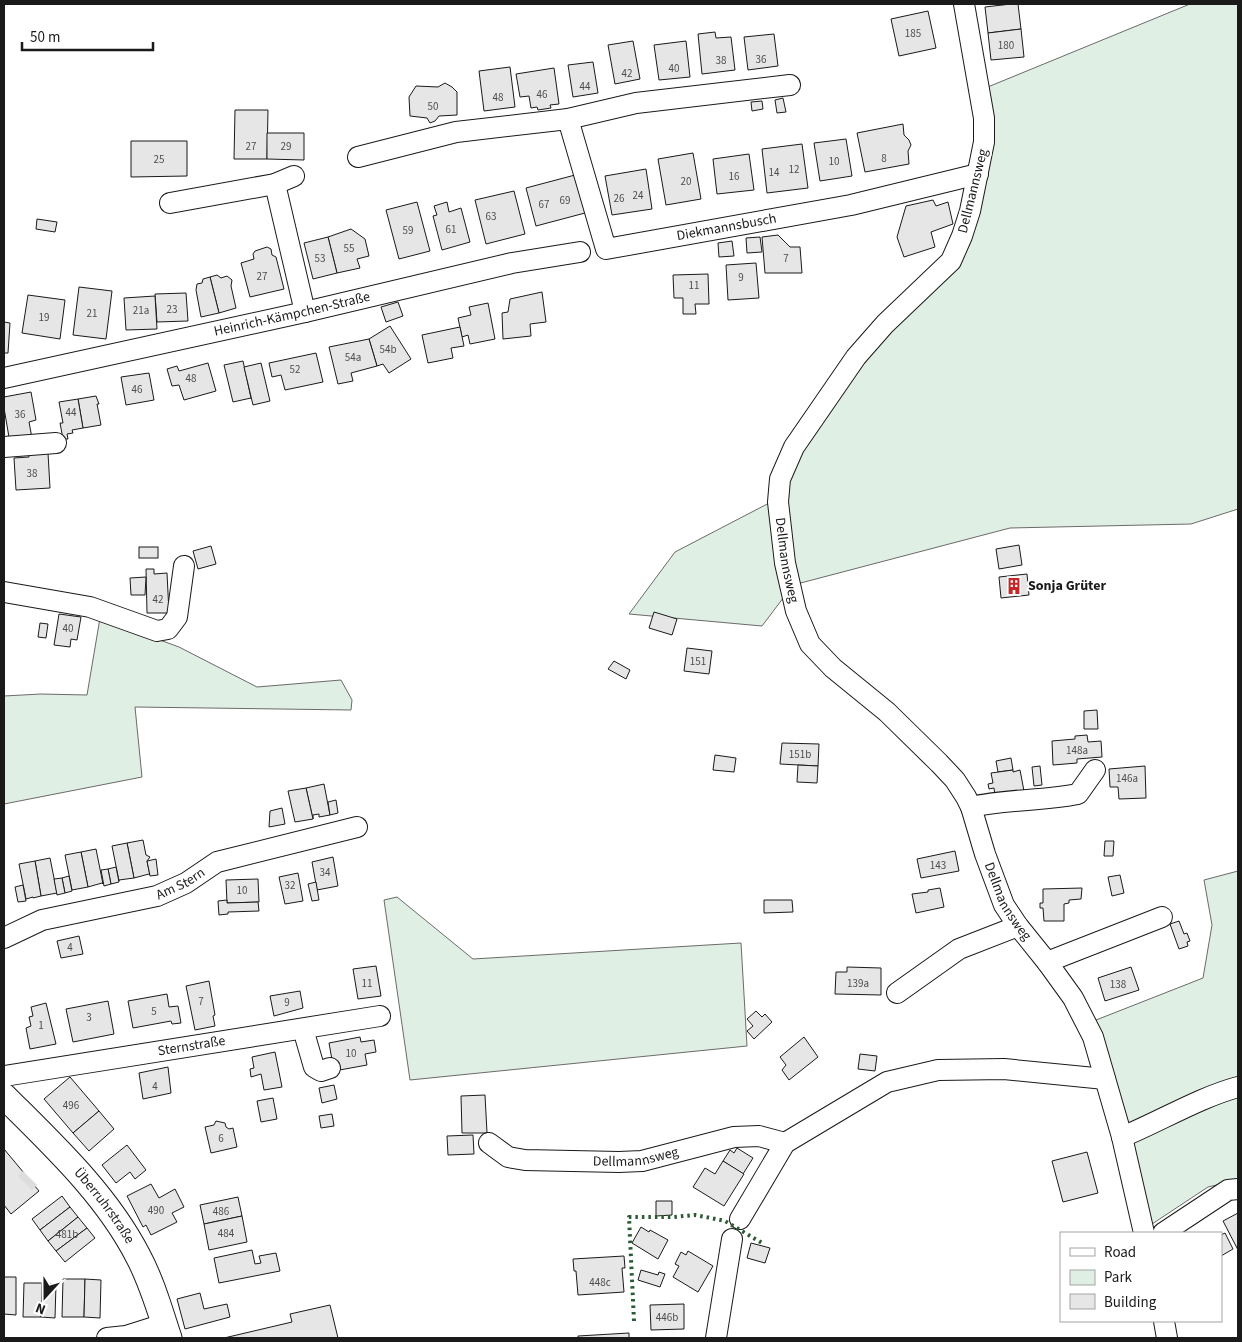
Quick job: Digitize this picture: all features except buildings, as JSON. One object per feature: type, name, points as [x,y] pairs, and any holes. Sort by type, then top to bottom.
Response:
[{"type":"main road","name":"Überruhrstraße","points":[[4,1096],[79,1173],[116,1220],[138,1255],[148,1276],[166,1331]]},
{"type":"street","name":"Dellmannsweg","points":[[964,4],[984,118],[984,142],[970,210],[962,236],[951,261],[885,324],[856,357],[794,447],[780,479],[778,502],[785,563],[796,611],[810,644],[833,668],[887,712],[939,763],[955,780],[971,806],[993,877],[1004,905],[1073,998],[1093,1037],[1122,1137],[1144,1232]]},
{"type":"street","points":[[358,156],[456,132],[568,119],[636,103],[790,85]]},
{"type":"street","name":"Diekmannsbusch","points":[[568,119],[606,249],[850,205],[978,174]]},
{"type":"street","points":[[170,203],[275,184],[294,176]]},
{"type":"street","points":[[275,184],[305,312]]},
{"type":"street","name":"Heinrich-Kämpchen-Straße","points":[[4,378],[305,312],[512,263],[580,252]]},
{"type":"street","points":[[4,447],[56,443]]},
{"type":"street","points":[[4,592],[90,607],[157,631],[168,629],[177,617],[184,566]]},
{"type":"street","points":[[971,806],[1078,794],[1095,770]]},
{"type":"street","name":"Am Stern","points":[[4,938],[42,920],[157,896],[186,883],[217,862],[357,828]]},
{"type":"street","points":[[1047,962],[1162,917]]},
{"type":"street","points":[[897,993],[959,949],[1018,926]]},
{"type":"street","name":"Sternstraße","points":[[4,1076],[380,1016]]},
{"type":"street","points":[[303,1028],[314,1067],[321,1071],[330,1068]]},
{"type":"street","points":[[740,1219],[785,1143],[887,1082],[938,1070],[1004,1070],[1106,1079]]},
{"type":"street","points":[[1122,1137],[1216,1093],[1238,1086]]},
{"type":"street","name":"Dellmannsweg","points":[[488,1143],[508,1158],[619,1162],[642,1161],[734,1137],[759,1136],[785,1143]]},
{"type":"street","points":[[1165,1232],[1228,1190],[1238,1189]]},
{"type":"street","points":[[716,1338],[732,1238]]},
{"type":"street","points":[[1164,1322],[1167,1338]]},
{"type":"street","points":[[107,1338],[166,1331]]},
{"type":"green space","points":[[1190,4],[1238,4],[1238,509],[1191,524],[1010,528],[793,585],[762,626],[629,614],[675,552],[773,501],[799,447],[916,297],[972,210],[978,91]]},
{"type":"green space","points":[[100,618],[179,647],[257,687],[341,680],[352,700],[351,710],[135,707],[142,777],[4,804],[4,696],[41,694],[87,695]]},
{"type":"green space","points":[[1238,871],[1238,1180],[1208,1187],[1146,1228],[1091,1022],[1203,978],[1212,925],[1204,880]]},
{"type":"green space","points":[[397,897],[473,959],[741,943],[747,1046],[410,1080],[384,900]]},
{"type":"tunnel","points":[[25,1183],[30,1178]]},
{"type":"hedge","points":[[634,1321],[629,1217],[695,1215],[711,1218],[725,1221],[762,1243]]},
{"type":"place","name":"Sonja Grüter","points":[[1014,586]]}]
